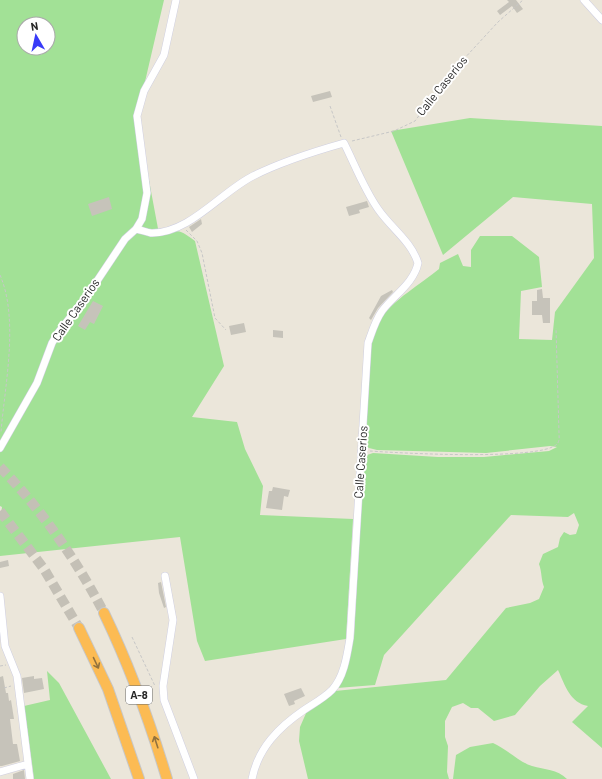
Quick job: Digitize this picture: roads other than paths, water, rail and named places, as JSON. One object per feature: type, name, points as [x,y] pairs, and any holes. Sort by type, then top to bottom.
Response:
[{"type":"highway","name":"A-8","points":[[104,614],[142,702],[167,779]]},
{"type":"highway","name":"A-8","points":[[78,628],[108,690],[140,779]]},
{"type":"street","name":"Calle Caserios","points":[[0,448],[2,438],[37,383],[52,343],[58,333],[87,296],[125,239],[136,229],[142,219],[147,193],[137,116],[144,91],[164,55],[176,0]]},
{"type":"street","points":[[584,0],[602,20]]},
{"type":"street","name":"Calle Caserios","points":[[136,229],[151,232],[176,228],[238,184],[285,161],[344,143],[377,207],[386,220],[409,244],[418,263],[412,277],[382,311],[372,329],[368,343],[350,638],[347,656],[342,672],[331,691],[283,724],[272,736],[254,768],[252,779]]},
{"type":"street","points":[[166,576],[173,620],[163,695],[167,711],[194,779]]},
{"type":"street","points":[[0,596],[3,647],[17,676],[30,779]]},
{"type":"street","points":[[0,772],[28,764]]},
{"type":"tunnel","points":[[0,467],[30,501],[58,537],[82,574],[104,613]]},
{"type":"tunnel","points":[[0,511],[44,569],[79,628]]}]
